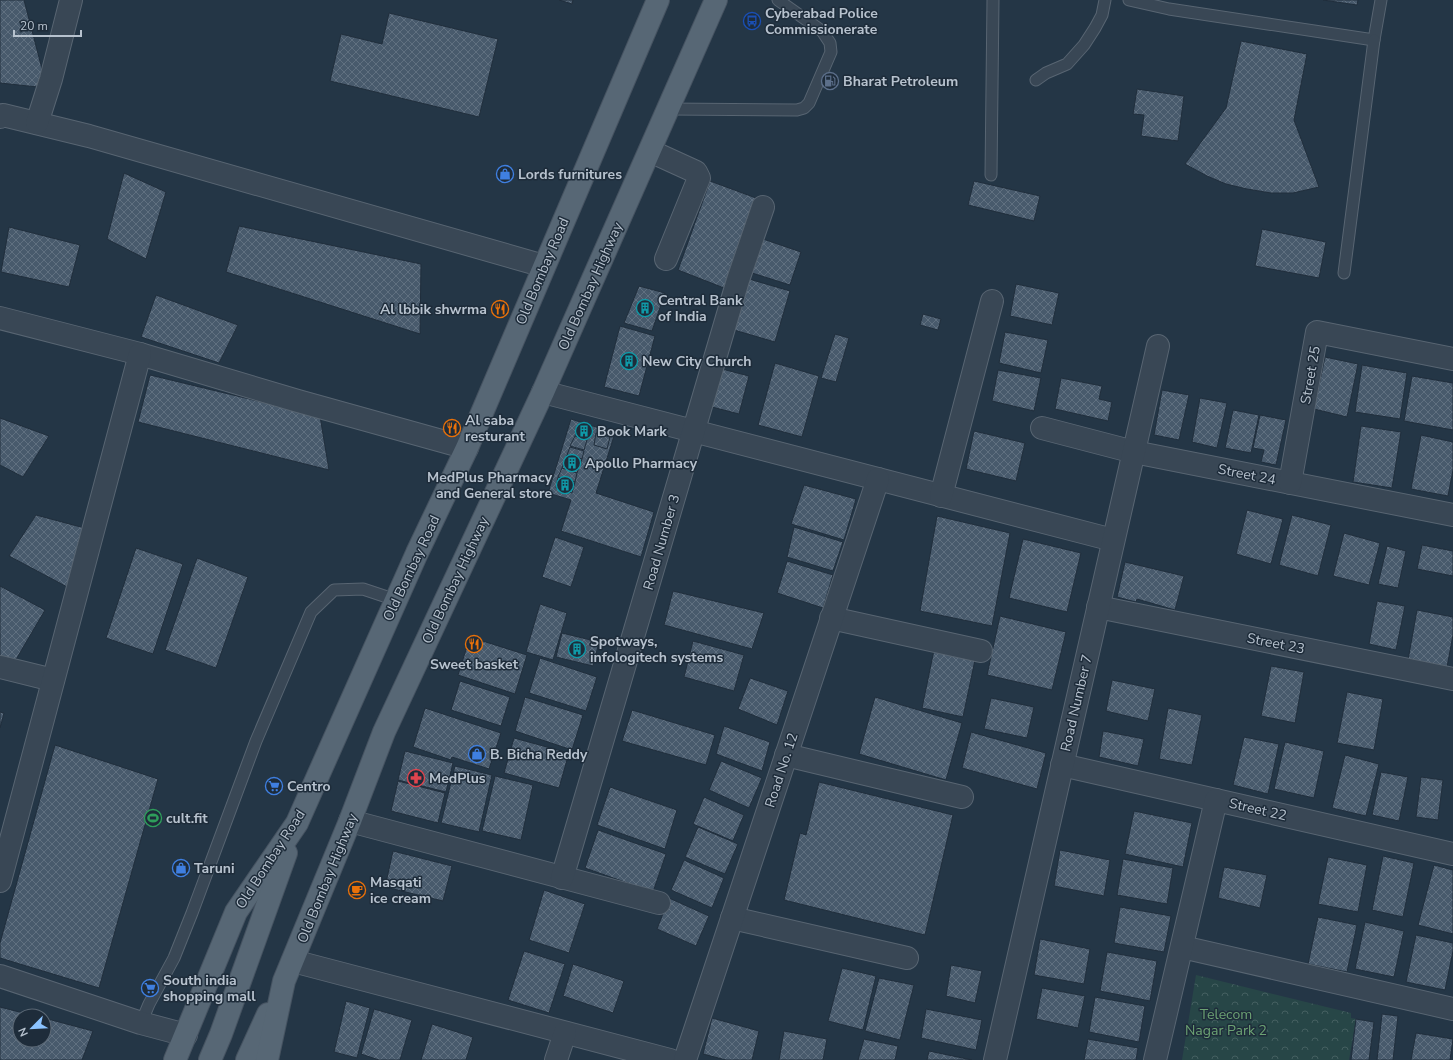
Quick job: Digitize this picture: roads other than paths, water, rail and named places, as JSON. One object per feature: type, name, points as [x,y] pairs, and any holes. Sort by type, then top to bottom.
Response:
[{"type":"main road","name":"Old Bombay Road","points":[[175,1060],[236,912],[297,823],[417,552],[467,448],[658,0]]},
{"type":"main road","name":"Old Bombay Highway","points":[[256,1055],[284,981],[350,821],[384,732],[543,392],[716,0]]},
{"type":"main road","points":[[210,1060],[221,1034],[297,823]]},
{"type":"street","points":[[37,123],[71,0]]},
{"type":"street","points":[[0,117],[2,115],[89,136],[544,266]]},
{"type":"street","points":[[650,151],[696,172],[699,178],[666,259]]},
{"type":"street","name":"Road Number 3","points":[[562,878],[738,280],[763,207]]},
{"type":"street","points":[[941,496],[992,301]]},
{"type":"street","points":[[0,318],[140,354],[298,401],[467,448]]},
{"type":"street","name":"Street 25","points":[[1290,483],[1317,332],[1453,359]]},
{"type":"street","name":"Road Number 7","points":[[995,1060],[1158,346]]},
{"type":"street","points":[[0,881],[8,816],[53,680],[140,354]]},
{"type":"street","points":[[543,392],[1113,540]]},
{"type":"street","name":"Street 24","points":[[1042,428],[1134,452],[1453,516]]},
{"type":"street","name":"Road No. 12","points":[[685,1060],[878,479]]},
{"type":"street","name":"Street 23","points":[[1098,607],[1453,679]]},
{"type":"street","points":[[832,618],[981,651]]},
{"type":"street","points":[[0,667],[53,680]]},
{"type":"street","points":[[786,755],[962,797]]},
{"type":"street","name":"Street 22","points":[[1062,765],[1453,854]]},
{"type":"street","points":[[1156,1060],[1216,800]]},
{"type":"street","points":[[350,821],[659,903]]},
{"type":"street","points":[[732,918],[907,958]]},
{"type":"street","points":[[1182,947],[1453,1009]]},
{"type":"street","points":[[293,961],[670,1060]]},
{"type":"street","points":[[0,976],[141,1022],[186,1035]]},
{"type":"street","points":[[556,1060],[565,1033]]},
{"type":"lane","points":[[668,109],[797,110],[804,108],[809,103],[831,52],[830,44],[822,31],[778,0]]},
{"type":"lane","points":[[991,175],[992,0]]},
{"type":"lane","points":[[1036,80],[1046,73],[1068,64],[1084,45],[1095,28],[1102,15],[1105,0]]},
{"type":"lane","points":[[1129,0],[1170,4],[1374,40]]},
{"type":"lane","points":[[1344,273],[1374,40],[1381,0]]},
{"type":"lane","points":[[141,1022],[174,958],[192,914],[256,741],[311,612],[334,590],[363,590],[396,600]]},
{"type":"place","name":"Cyberabad Police Commissionerate","points":[[752,21]]},
{"type":"place","name":"Bharat Petroleum","points":[[830,81]]},
{"type":"place","name":"Lords furnitures","points":[[505,174]]},
{"type":"place","name":"Central Bank of India","points":[[645,308]]},
{"type":"place","name":"Al lbbik shwrma","points":[[500,309]]},
{"type":"place","name":"New City Church","points":[[629,361]]},
{"type":"place","name":"Al saba resturant","points":[[452,428]]},
{"type":"place","name":"Book Mark","points":[[584,431]]},
{"type":"place","name":"Apollo Pharmacy","points":[[572,463]]},
{"type":"place","name":"MedPlus Pharmacy and General store","points":[[565,485]]},
{"type":"place","name":"Sweet basket","points":[[474,644]]},
{"type":"place","name":"Spotways, infologitech systems","points":[[577,649]]},
{"type":"place","name":"B. Bicha Reddy","points":[[477,754]]},
{"type":"place","name":"MedPlus","points":[[416,778]]},
{"type":"place","name":"Centro","points":[[274,786]]},
{"type":"place","name":"cult.fit","points":[[153,818]]},
{"type":"place","name":"Taruni","points":[[181,868]]},
{"type":"place","name":"Masqati ice cream","points":[[357,890]]},
{"type":"place","name":"South india shopping mall","points":[[150,988]]},
{"type":"park label","name":"Telecom Nagar Park 2","points":[[1226,1022]]}]
